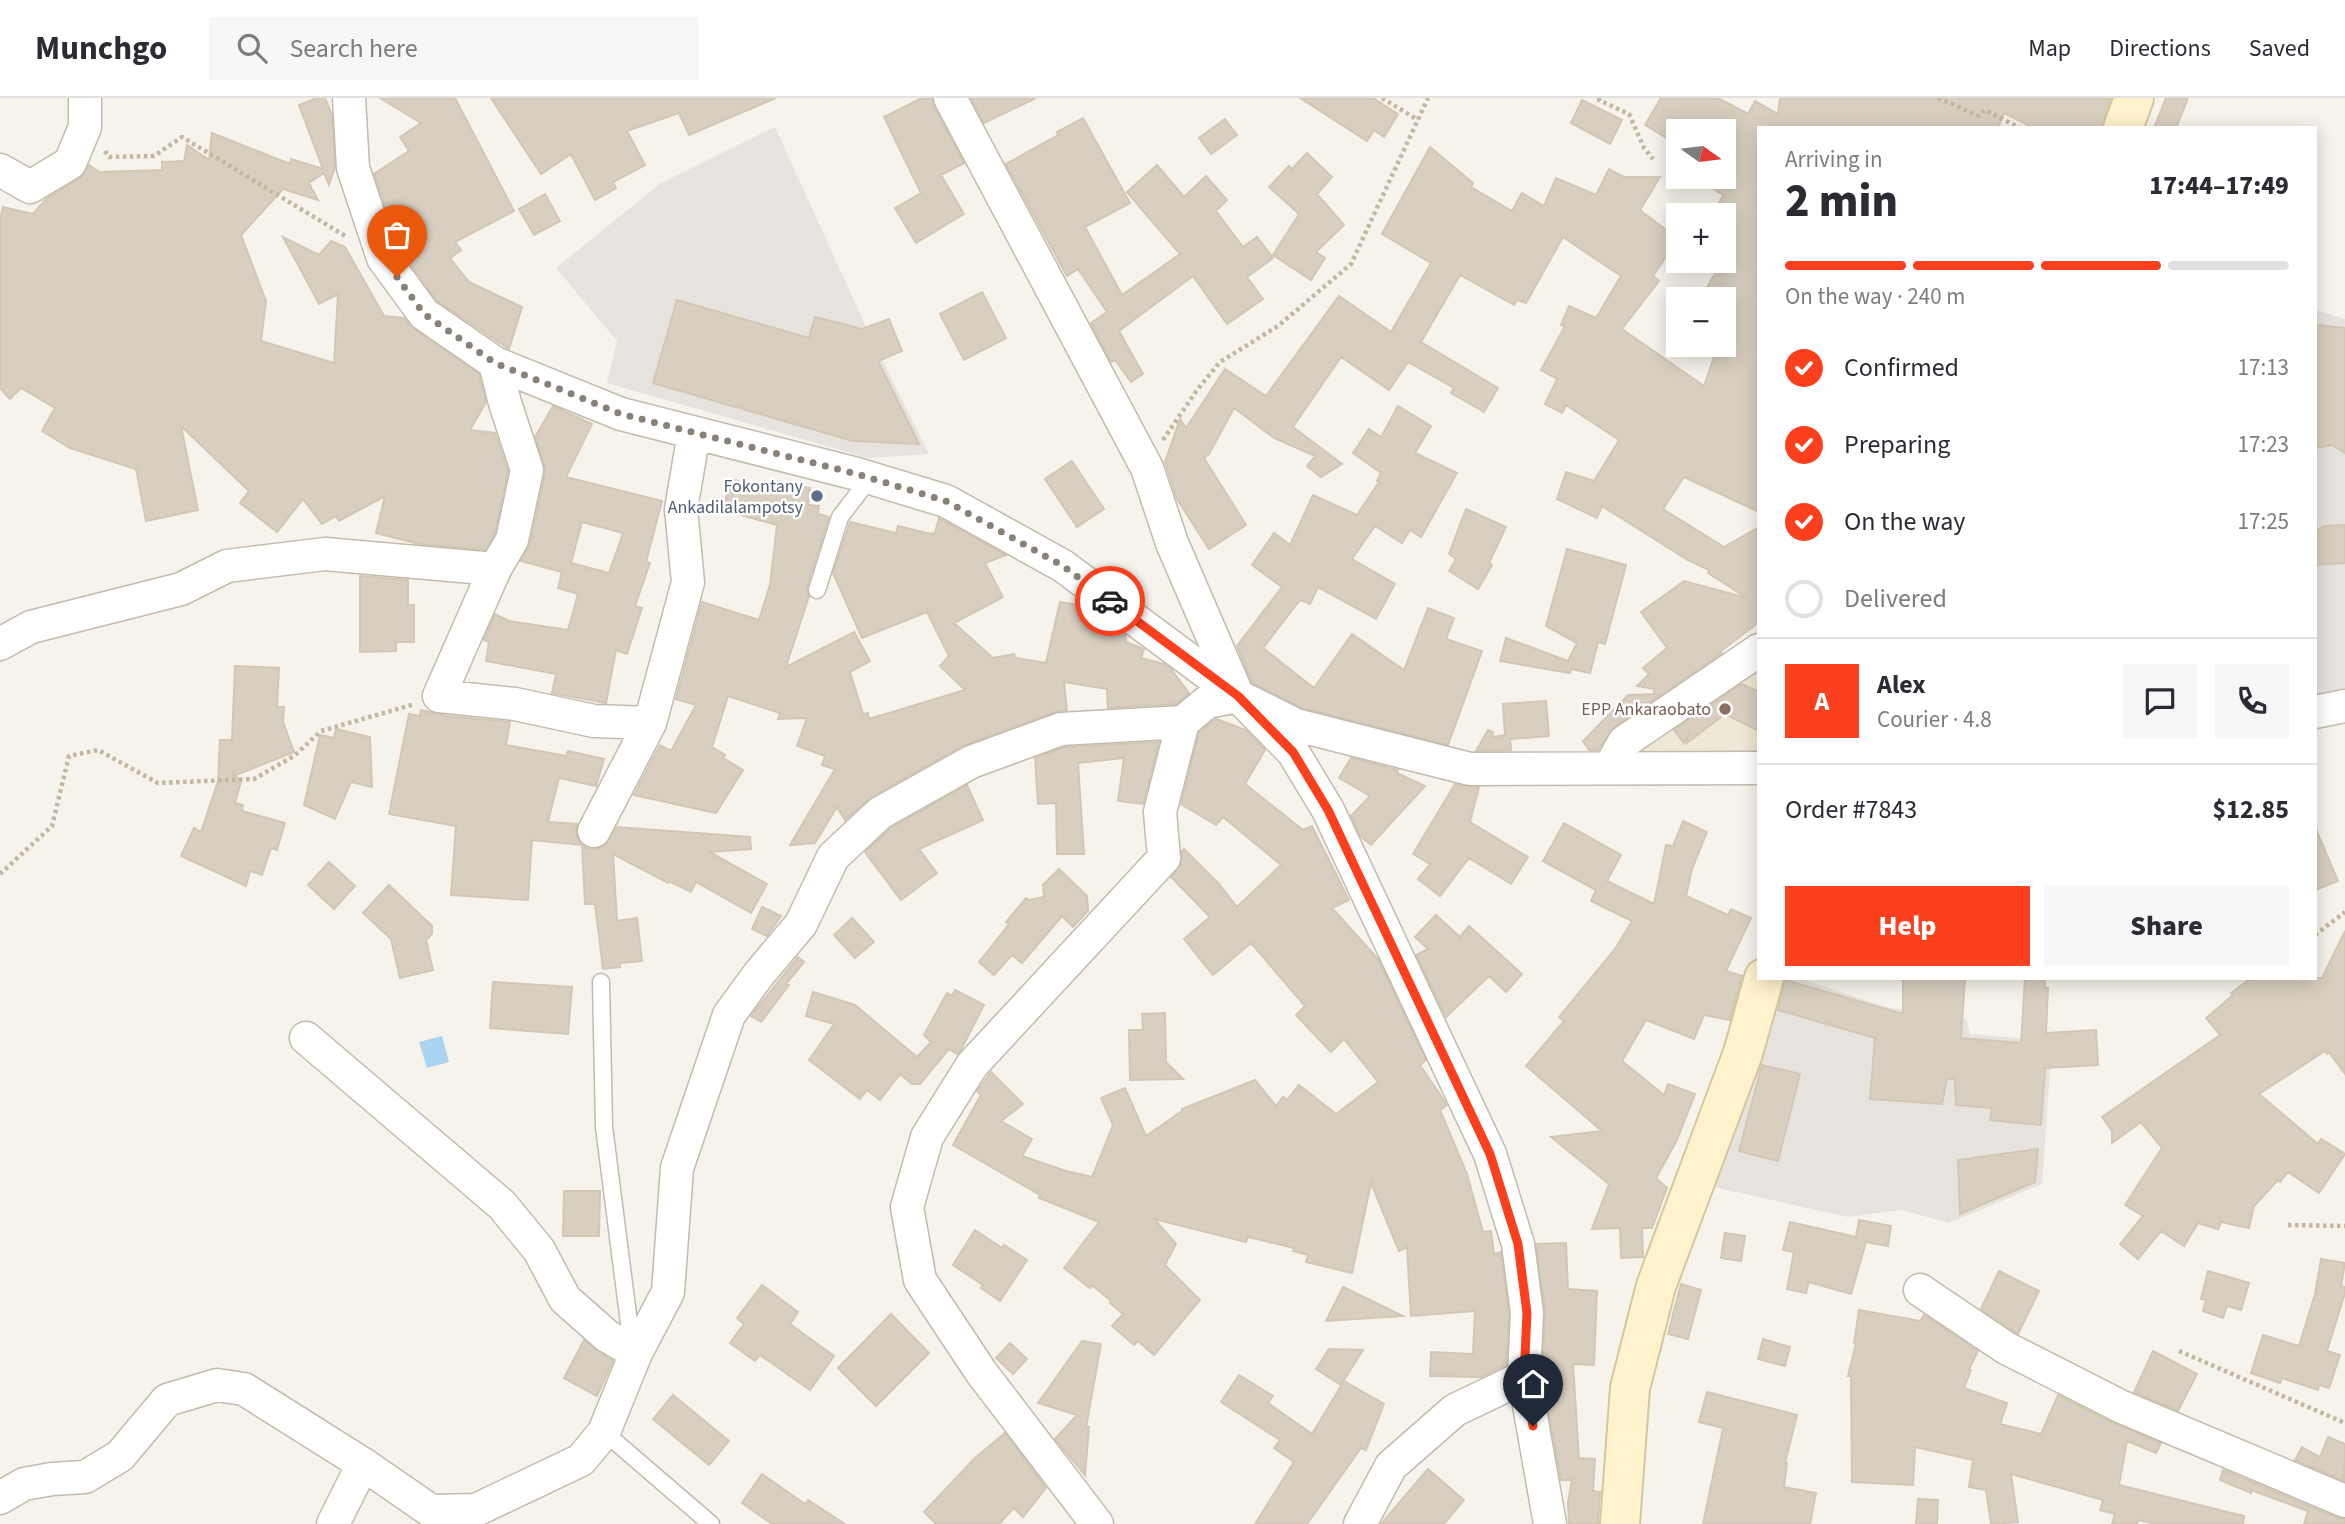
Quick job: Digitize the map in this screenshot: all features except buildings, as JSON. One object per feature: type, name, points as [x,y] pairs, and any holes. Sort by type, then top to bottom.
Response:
[{"type":"street","points":[[349,98],[353,167],[383,258],[424,314],[495,363],[621,414],[870,478],[946,501],[1063,566],[1238,696],[1293,752],[1328,810],[1490,1154],[1518,1244],[1527,1313],[1524,1377],[1550,1524]]},
{"type":"street","points":[[950,98],[1147,468],[1172,543],[1238,696]]},
{"type":"street","points":[[2124,126],[2134,98]]},
{"type":"street","points":[[0,170],[30,187],[70,163],[86,127],[85,108]]},
{"type":"street","points":[[495,363],[505,404],[527,470],[512,540],[495,569],[439,696],[515,704],[594,721],[650,723]]},
{"type":"street","points":[[594,831],[650,723],[688,582],[681,509],[694,433]]},
{"type":"street","points":[[0,644],[31,627],[180,589],[227,566],[325,554],[495,569]]},
{"type":"street","points":[[1610,767],[1624,742],[1757,651]]},
{"type":"street","points":[[1097,1524],[981,1372],[920,1280],[907,1207],[927,1137],[972,1065],[1164,858],[1160,812],[1183,722],[1207,702],[1238,696],[1296,725],[1470,769],[1757,768]]},
{"type":"street","points":[[2317,712],[2345,706]]},
{"type":"street","points":[[0,1498],[24,1484],[85,1477],[120,1456],[167,1400],[217,1385],[243,1389],[432,1511],[476,1510],[581,1460],[604,1432],[636,1353],[668,1292],[677,1168],[729,1015],[801,924],[833,857],[880,813],[971,762],[1061,729],[1183,722]]},
{"type":"street","points":[[1620,1524],[1630,1388],[1656,1286],[1743,1053],[1763,980]]},
{"type":"street","points":[[306,1038],[502,1205],[539,1250],[565,1299],[607,1336],[636,1353]]},
{"type":"street","points":[[1920,1290],[2006,1348],[2122,1407],[2345,1500]]},
{"type":"street","points":[[1360,1524],[1391,1466],[1455,1410],[1524,1377]]},
{"type":"street","points":[[333,1524],[363,1464]]},
{"type":"lane","points":[[817,590],[840,517],[870,478]]},
{"type":"lane","points":[[601,982],[604,1127],[629,1323],[636,1353]]},
{"type":"lane","points":[[604,1432],[711,1524]]},
{"type":"path","points":[[1382,98],[1418,120]]},
{"type":"path","points":[[1147,468],[1176,419],[1220,362],[1278,326],[1352,264],[1428,98]]},
{"type":"path","points":[[1600,98],[1599,100],[1629,114],[1644,148],[1653,159]]},
{"type":"path","points":[[1938,98],[1979,116],[1985,110],[2017,126]]},
{"type":"path","points":[[85,108],[109,157],[154,156],[182,137],[383,258]]},
{"type":"path","points":[[0,874],[52,825],[69,757],[98,750],[158,783],[254,779],[294,756],[321,731],[439,696]]},
{"type":"path","points":[[2317,933],[2345,912]]},
{"type":"path","points":[[2288,1225],[2345,1226]]},
{"type":"path","points":[[2179,1351],[2345,1423]]},
{"type":"shaded area","points":[[775,127],[868,331],[929,454],[868,458],[607,383],[617,341],[556,268],[661,183]]},
{"type":"shaded area","points":[[2317,311],[2345,319],[2345,693],[2317,700]]},
{"type":"shaded area","name":"EPP Ankaraobato","points":[[1757,658],[1757,751],[1631,754]]},
{"type":"shaded area","points":[[1772,980],[1805,980],[1886,1007],[1966,1019],[1970,1034],[2052,1041],[2042,1184],[1949,1223],[1902,1210],[1848,1217],[1700,1184]]},
{"type":"water","points":[[442,1036],[449,1062],[427,1068],[419,1042]]},
{"type":"way so far","points":[[397,277],[424,314],[495,363],[621,414],[857,474],[946,501],[1063,566],[1110,601]]},
{"type":"place","name":"Fokontany Ankadilalampotsy","points":[[817,496]]},
{"type":"place","name":"EPP Ankaraobato","points":[[1725,709]]},
{"type":"route","points":[[1110,601],[1238,696],[1293,752],[1328,810],[1490,1154],[1518,1244],[1527,1313],[1524,1377],[1533,1426]]}]
